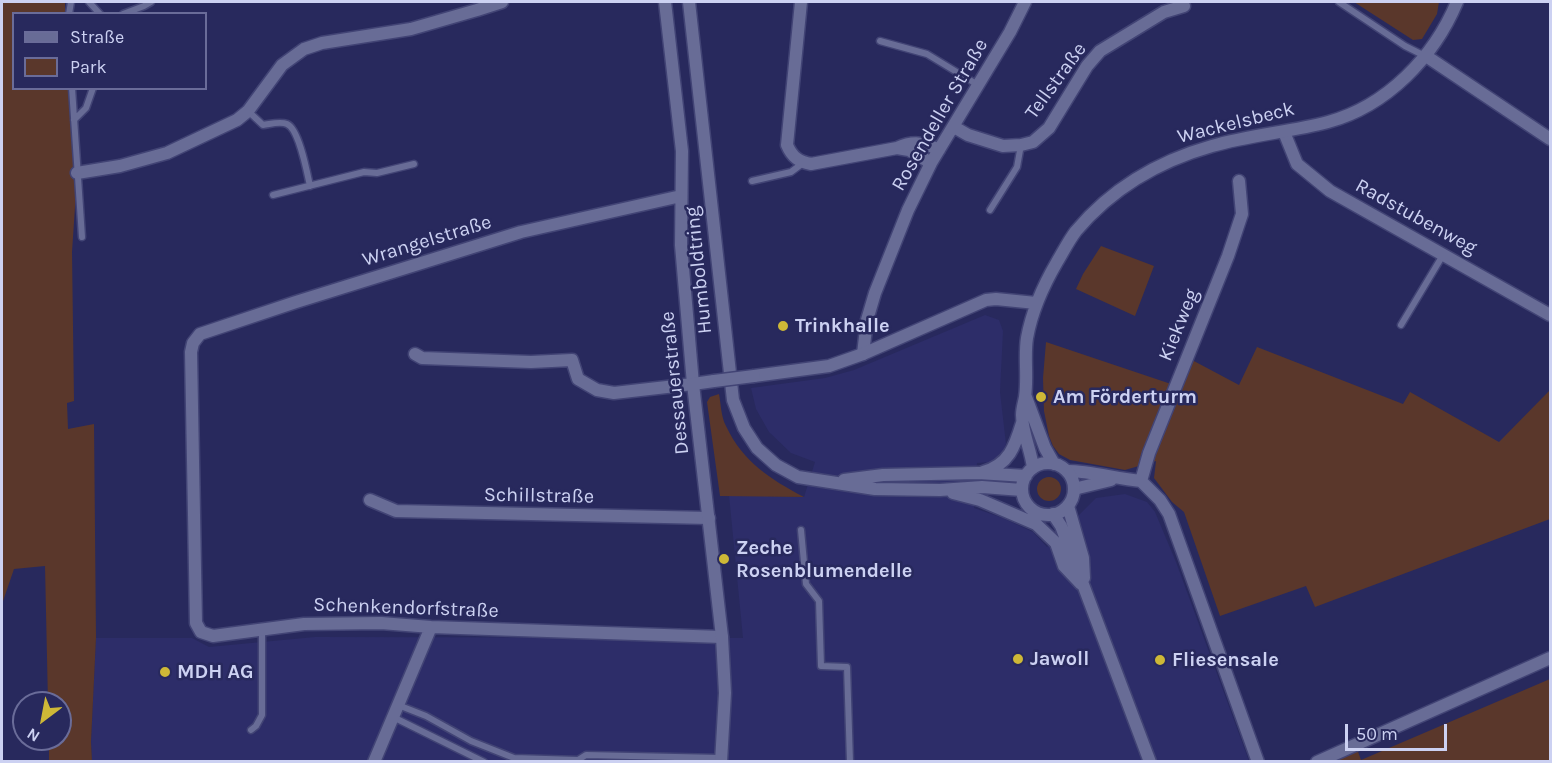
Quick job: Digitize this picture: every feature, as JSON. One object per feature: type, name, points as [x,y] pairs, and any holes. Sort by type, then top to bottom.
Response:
[{"type":"street","points":[[77,173],[120,166],[167,153],[237,120],[248,111],[282,65],[304,49],[322,43],[411,28],[502,2]]},
{"type":"street","name":"Dessauerstraße","points":[[665,2],[682,152],[681,245],[693,384],[722,637],[725,693],[722,760]]},
{"type":"street","name":"Humboldtring","points":[[689,2],[733,400],[744,428],[757,448],[776,465],[798,477],[828,482],[875,489],[940,490],[982,487],[1022,490]]},
{"type":"street","points":[[801,2],[787,146],[793,157],[811,164],[918,143],[939,150]]},
{"type":"street","name":"Rosendeller Straße","points":[[863,354],[867,320],[875,293],[908,210],[931,163],[1010,32],[1025,2]]},
{"type":"street","name":"Wackelsbeck","points":[[1036,303],[1048,277],[1075,232],[1107,198],[1142,174],[1175,158],[1215,145],[1331,121],[1362,108],[1386,93],[1426,56],[1441,35],[1457,2]]},
{"type":"street","name":"Tellstraße","points":[[954,127],[968,135],[1003,146],[1021,146],[1033,142],[1049,128],[1087,66],[1100,51],[1164,12],[1184,6]]},
{"type":"street","points":[[1426,56],[1551,139]]},
{"type":"street","name":"Radstubenweg","points":[[1284,132],[1297,164],[1330,192],[1551,315]]},
{"type":"street","points":[[897,148],[909,150],[931,163]]},
{"type":"street","name":"Kiekweg","points":[[1141,481],[1149,453],[1239,224],[1242,214],[1239,181]]},
{"type":"street","name":"Wrangelstraße","points":[[193,343],[200,334],[521,232],[681,196]]},
{"type":"street","points":[[415,354],[422,358],[531,362],[572,360],[578,379],[597,390],[614,393],[829,366],[863,354],[986,300],[996,298],[1036,303],[1027,338],[1025,396],[1022,412],[1022,422],[1031,453],[1029,472],[1022,490],[1025,501],[1032,509],[1042,514],[1053,514],[1068,506],[1073,498],[1074,489],[1067,471]]},
{"type":"street","name":"Schenkendorfstraße","points":[[193,343],[191,406],[196,623],[201,632],[213,636],[304,624],[381,622],[431,627],[722,637]]},
{"type":"street","points":[[1025,396],[1045,448],[1054,464]]},
{"type":"street","points":[[978,473],[992,469],[1009,457],[1022,422]]},
{"type":"street","points":[[1029,472],[1042,464],[1054,464],[1067,471],[1083,471],[1118,479],[1141,481],[1160,500],[1169,514],[1258,762]]},
{"type":"street","name":"Humboldtring","points":[[828,482],[883,475],[1029,472]]},
{"type":"street","points":[[1074,489],[1118,479]]},
{"type":"street","points":[[940,490],[980,500],[1036,524],[1056,543],[1064,566],[1085,588]]},
{"type":"street","name":"Schillstraße","points":[[370,500],[396,511],[708,518]]},
{"type":"street","points":[[1068,506],[1083,558],[1085,588]]},
{"type":"street","points":[[1053,514],[1061,526],[1150,762]]},
{"type":"street","points":[[374,762],[431,627]]},
{"type":"street","points":[[1317,762],[1551,658]]},
{"type":"lane","points":[[127,12],[147,2]]},
{"type":"lane","points":[[1339,2],[1405,46],[1426,56]]},
{"type":"lane","points":[[880,41],[927,54],[979,85]]},
{"type":"lane","points":[[72,90],[82,237]]},
{"type":"lane","points":[[74,120],[86,108],[92,90]]},
{"type":"lane","points":[[248,111],[263,125],[283,123],[290,125],[296,133],[310,186]]},
{"type":"lane","points":[[990,210],[1017,167],[1021,146]]},
{"type":"lane","points":[[752,181],[791,172],[804,163]]},
{"type":"lane","points":[[273,195],[364,172],[377,173],[414,164]]},
{"type":"lane","points":[[1401,325],[1443,254]]},
{"type":"lane","points":[[801,530],[806,584],[819,601],[821,666],[847,667],[850,762]]},
{"type":"lane","points":[[251,730],[262,715],[262,630]]},
{"type":"lane","points":[[395,711],[426,716],[471,741],[514,758],[578,760],[586,755],[722,760]]},
{"type":"lane","points":[[395,711],[484,762]]},
{"type":"shaded area","points":[[985,315],[999,320],[1003,331],[1000,392],[1006,444],[998,458],[991,462],[977,463],[974,508],[1033,532],[1047,547],[1096,498],[1125,494],[1147,502],[1155,512],[1176,562],[1249,761],[92,762],[96,638],[192,638],[209,647],[315,637],[743,638],[729,495],[804,497],[815,462],[791,453],[769,432],[756,409],[751,388],[825,378],[854,370]]},
{"type":"green space","points":[[2,2],[65,2],[65,12],[12,12],[12,90],[69,90],[76,192],[72,252],[74,401],[67,403],[68,429],[94,424],[96,638],[92,761],[49,761],[49,751],[72,751],[72,691],[48,691],[45,566],[14,569],[2,604]]},
{"type":"green space","points":[[1354,2],[1439,2],[1437,14],[1422,39],[1413,40]]},
{"type":"green space","points":[[1101,246],[1154,266],[1135,316],[1076,289]]},
{"type":"green space","points":[[1046,342],[1174,385],[1192,360],[1239,385],[1257,347],[1403,404],[1410,392],[1499,442],[1550,390],[1550,519],[1315,607],[1306,586],[1220,616],[1184,512],[1172,502],[1154,478],[1156,461],[1125,470],[1070,460],[1059,454],[1053,446],[1044,411],[1043,378]]},
{"type":"green space","points":[[719,394],[724,422],[733,439],[749,460],[769,476],[804,497],[720,496],[707,402],[710,397]]},
{"type":"green space","points":[[1049,477],[1058,480],[1061,489],[1058,498],[1049,501],[1040,498],[1037,489],[1040,480]]},
{"type":"green space","points":[[1550,679],[1550,761],[1334,762],[1357,749],[1361,760]]},
{"type":"place","name":"Trinkhalle","points":[[783,326]]},
{"type":"place","name":"Am Förderturm","points":[[1041,397]]},
{"type":"place","name":"Zeche Rosenblumendelle","points":[[724,559]]},
{"type":"place","name":"Jawoll","points":[[1018,659]]},
{"type":"place","name":"Fliesensale","points":[[1160,660]]},
{"type":"place","name":"MDH AG","points":[[165,672]]}]
